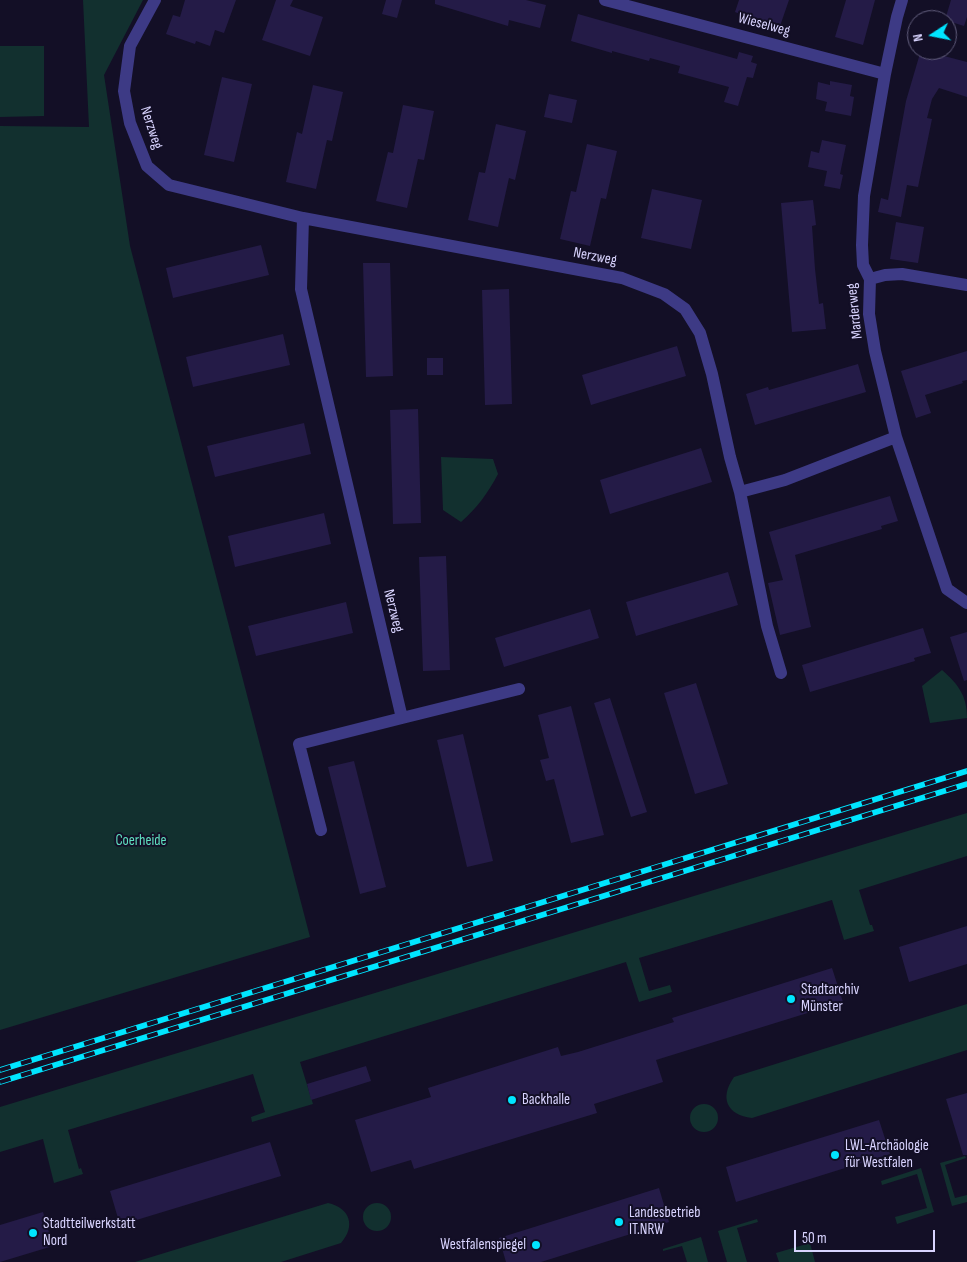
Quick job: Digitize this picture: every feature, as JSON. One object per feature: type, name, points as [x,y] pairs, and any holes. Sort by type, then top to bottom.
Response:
[{"type":"street","name":"Nerzweg","points":[[155,0],[130,46],[124,91],[130,123],[147,166],[169,185],[303,218],[622,278],[664,294],[685,309],[700,333],[712,374],[730,457],[740,492],[767,626],[781,673]]},
{"type":"street","name":"Wieselweg","points":[[605,0],[885,74]]},
{"type":"street","name":"Marderweg","points":[[902,0],[885,74],[864,196],[863,266],[870,280],[869,314],[875,352],[896,437],[947,590],[967,603]]},
{"type":"street","name":"Nerzweg","points":[[303,218],[301,289],[402,718]]},
{"type":"street","points":[[870,280],[902,274],[967,285]]},
{"type":"street","points":[[740,492],[785,480],[896,437]]},
{"type":"street","points":[[320,830],[299,744],[519,689]]},
{"type":"green space","name":"Coerheide","points":[[83,0],[143,0],[104,75],[130,246],[310,937],[0,1030],[0,126],[89,127]]},
{"type":"green space","points":[[0,46],[44,46],[44,116],[0,117]]},
{"type":"green space","points":[[441,457],[493,459],[498,474],[482,500],[461,522],[443,510]]},
{"type":"green space","points":[[942,670],[961,691],[967,710],[967,718],[930,723],[922,686]]},
{"type":"green space","points":[[967,813],[967,856],[859,890],[870,925],[872,925],[874,931],[844,940],[832,900],[639,958],[649,991],[670,985],[672,992],[639,1002],[626,962],[300,1062],[313,1104],[252,1122],[251,1117],[265,1112],[253,1074],[68,1130],[79,1169],[81,1168],[83,1174],[54,1183],[43,1139],[0,1152],[0,1107]]},
{"type":"green space","points":[[967,1004],[967,1050],[752,1118],[737,1113],[728,1104],[727,1092],[734,1077]]},
{"type":"green space","points":[[704,1104],[714,1108],[718,1118],[714,1128],[704,1132],[694,1128],[690,1118],[694,1108]]},
{"type":"green space","points":[[965,1156],[966,1158],[945,1165],[955,1198],[967,1195],[967,1202],[952,1206],[940,1163]]},
{"type":"green space","points":[[921,1168],[934,1212],[897,1224],[895,1217],[927,1208],[917,1174],[882,1185],[881,1181]]},
{"type":"green space","points":[[328,1203],[335,1205],[346,1213],[349,1224],[346,1237],[341,1243],[281,1262],[135,1262]]},
{"type":"green space","points":[[377,1203],[387,1207],[391,1217],[387,1227],[377,1231],[367,1227],[363,1217],[367,1207]]},
{"type":"green space","points":[[757,1219],[758,1222],[737,1228],[747,1262],[727,1262],[718,1231]]},
{"type":"green space","points":[[701,1237],[708,1262],[687,1262],[682,1246],[663,1251],[663,1249]]},
{"type":"green space","points":[[810,1243],[815,1262],[779,1262],[776,1253]]},
{"type":"building","points":[[185,0],[236,0],[224,33],[215,30],[210,46],[196,41],[195,44],[166,34],[173,15],[180,17]]},
{"type":"building","points":[[276,0],[293,0],[290,6],[323,17],[310,56],[262,40]]},
{"type":"building","points":[[386,0],[402,0],[397,18],[382,14]]},
{"type":"building","points":[[435,0],[526,0],[546,5],[540,28],[509,20],[508,26],[435,4]]},
{"type":"building","points":[[739,0],[789,0],[779,29],[735,12]]},
{"type":"building","points":[[846,0],[875,0],[863,45],[835,37]]},
{"type":"building","points":[[951,0],[967,0],[967,17],[964,26],[957,24],[957,10],[948,10]]},
{"type":"building","points":[[578,14],[737,59],[739,52],[753,56],[751,62],[757,64],[753,78],[747,77],[738,106],[724,102],[729,87],[678,73],[680,66],[650,58],[649,61],[612,51],[612,53],[571,41]]},
{"type":"building","points":[[957,59],[967,62],[967,97],[939,88],[932,99],[927,118],[932,119],[918,187],[907,185],[901,217],[878,212],[881,198],[888,200],[906,101],[918,60]]},
{"type":"building","points":[[222,77],[252,84],[234,162],[204,155]]},
{"type":"building","points":[[830,81],[852,85],[850,96],[854,97],[851,116],[825,111],[827,102],[816,99],[818,82],[830,85]]},
{"type":"building","points":[[313,85],[343,92],[332,141],[327,140],[316,189],[286,182],[297,132],[302,134]]},
{"type":"building","points":[[549,94],[577,100],[572,123],[544,117]]},
{"type":"building","points":[[403,105],[434,111],[424,160],[418,159],[407,208],[376,201],[388,152],[393,153]]},
{"type":"building","points":[[496,124],[526,131],[515,180],[509,178],[498,227],[468,220],[479,172],[485,173]]},
{"type":"building","points":[[822,140],[846,145],[840,174],[843,175],[840,189],[824,186],[827,171],[808,167],[811,151],[819,153]]},
{"type":"building","points":[[587,144],[617,151],[606,199],[601,198],[590,246],[560,239],[571,191],[576,192]]},
{"type":"building","points":[[652,189],[702,200],[691,249],[641,238]]},
{"type":"building","points":[[813,200],[816,225],[812,226],[815,269],[819,304],[823,303],[826,329],[792,332],[781,203]]},
{"type":"building","points":[[896,222],[924,227],[918,263],[890,259]]},
{"type":"building","points":[[261,245],[269,275],[173,298],[166,268]]},
{"type":"building","points":[[363,263],[390,263],[393,376],[366,377]]},
{"type":"building","points":[[509,289],[512,404],[485,405],[482,290]]},
{"type":"building","points":[[283,334],[290,365],[193,387],[186,357]]},
{"type":"building","points":[[677,346],[686,376],[591,405],[582,375]]},
{"type":"building","points":[[967,351],[967,380],[925,395],[931,413],[916,418],[901,371]]},
{"type":"building","points":[[427,358],[443,358],[443,375],[427,375]]},
{"type":"building","points":[[858,364],[866,392],[755,425],[746,394],[768,387],[769,390]]},
{"type":"building","points":[[418,409],[421,523],[393,524],[390,410]]},
{"type":"building","points":[[304,423],[311,454],[215,477],[207,446]]},
{"type":"building","points":[[701,448],[712,482],[610,514],[600,480]]},
{"type":"building","points":[[890,496],[898,521],[881,526],[882,529],[795,555],[811,627],[780,635],[768,583],[783,580],[769,532]]},
{"type":"building","points":[[324,513],[331,544],[235,567],[228,536]]},
{"type":"building","points":[[446,556],[450,670],[423,671],[419,557]]},
{"type":"building","points":[[728,572],[738,605],[636,636],[626,602]]},
{"type":"building","points":[[346,602],[353,633],[256,656],[248,626]]},
{"type":"building","points":[[590,609],[599,638],[504,667],[495,638]]},
{"type":"building","points":[[923,628],[931,653],[914,658],[915,661],[810,692],[802,665]]},
{"type":"building","points":[[967,632],[967,680],[964,681],[950,637]]},
{"type":"building","points":[[696,683],[728,784],[695,794],[664,693]]},
{"type":"building","points":[[610,698],[647,812],[631,817],[594,703]]},
{"type":"building","points":[[571,706],[604,835],[571,843],[554,779],[546,781],[540,760],[549,758],[538,715]]},
{"type":"building","points":[[463,734],[493,861],[467,867],[437,740]]},
{"type":"building","points":[[354,761],[386,887],[360,894],[328,767]]},
{"type":"building","points":[[967,926],[967,964],[909,982],[899,947]]},
{"type":"building","name":"Backhalle","points":[[832,968],[843,1002],[656,1060],[663,1082],[594,1104],[597,1113],[414,1169],[411,1160],[371,1172],[355,1120],[431,1097],[428,1088],[558,1047],[561,1056],[578,1052],[674,1022],[672,1018]]},
{"type":"building","points":[[366,1066],[371,1081],[311,1100],[307,1084]]},
{"type":"building","points":[[967,1093],[967,1155],[963,1155],[946,1099]]},
{"type":"building","points":[[879,1120],[890,1154],[736,1202],[726,1167]]},
{"type":"building","points":[[270,1142],[281,1176],[120,1225],[110,1191]]},
{"type":"building","points":[[659,1188],[669,1222],[541,1262],[506,1262],[499,1238]]},
{"type":"building","points":[[43,1212],[53,1246],[0,1262],[0,1225]]},
{"type":"railway","points":[[0,1070],[967,771]]},
{"type":"railway","points":[[0,1082],[967,784]]},
{"type":"place","name":"Stadtarchiv Münster","points":[[791,999]]},
{"type":"place","name":"Backhalle","points":[[512,1100]]},
{"type":"place","name":"LWL-Archäologie für Westfalen","points":[[835,1155]]},
{"type":"place","name":"Landesbetrieb IT.NRW","points":[[619,1222]]},
{"type":"place","name":"Stadtteilwerkstatt Nord","points":[[33,1233]]},
{"type":"place","name":"Westfalenspiegel","points":[[536,1245]]}]
